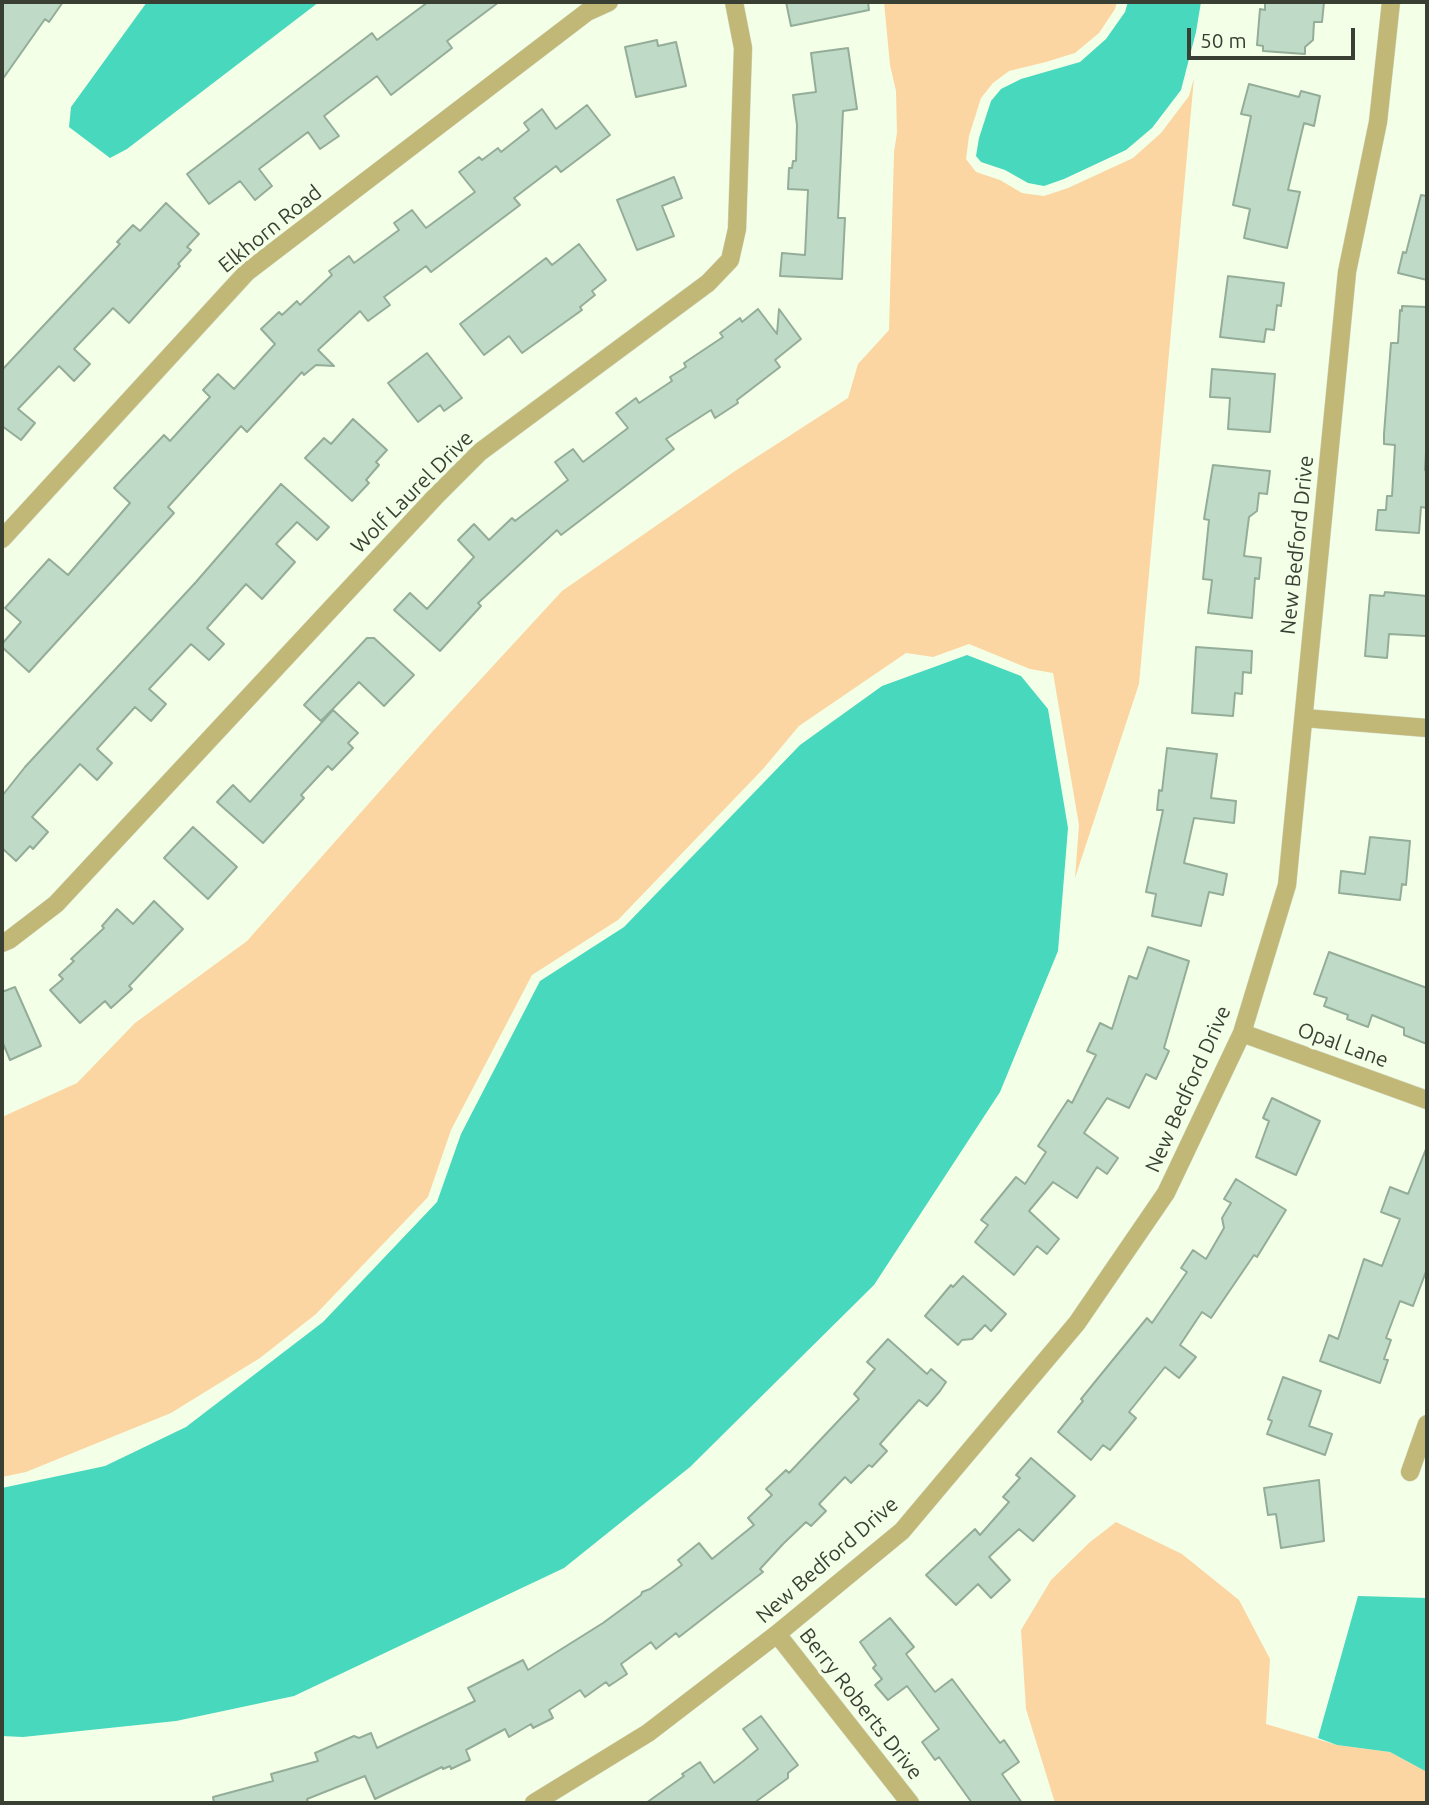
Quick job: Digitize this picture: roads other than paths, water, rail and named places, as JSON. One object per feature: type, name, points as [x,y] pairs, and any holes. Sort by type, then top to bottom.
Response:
[{"type":"street","name":"Elkhorn Road","points":[[2,539],[247,272],[587,12],[609,2]]},
{"type":"street","name":"Wolf Laurel Drive","points":[[2,943],[56,904],[480,452],[708,283],[730,260],[737,229],[743,48],[734,2]]},
{"type":"street","name":"New Bedford Drive","points":[[534,1803],[648,1733],[777,1634],[902,1531],[1077,1323],[1166,1192],[1242,1033],[1287,884],[1347,272],[1378,121],[1391,2]]},
{"type":"street","points":[[1304,718],[1427,728]]},
{"type":"street","name":"Opal Lane","points":[[1242,1033],[1427,1100]]},
{"type":"street","points":[[1410,1472],[1427,1424]]},
{"type":"street","name":"Berry Roberts Drive","points":[[777,1634],[910,1803]]},
{"type":"water","points":[[147,2],[319,2],[127,149],[110,158],[69,127],[71,107]]},
{"type":"water","points":[[1128,2],[1201,2],[1181,90],[1152,128],[1126,150],[1044,186],[1028,183],[1005,170],[981,162],[976,156],[979,138],[991,101],[1001,89],[1021,79],[1080,62],[1106,39],[1125,12]]},
{"type":"water","points":[[967,655],[1021,676],[1048,709],[1068,828],[1058,951],[1000,1092],[874,1285],[690,1467],[564,1568],[294,1696],[176,1721],[23,1737],[2,1736],[2,1488],[105,1466],[186,1427],[323,1322],[437,1202],[461,1134],[540,981],[624,927],[800,745],[882,686]]},
{"type":"water","points":[[1358,1596],[1427,1598],[1427,1772],[1390,1752],[1337,1745],[1318,1738]]}]
